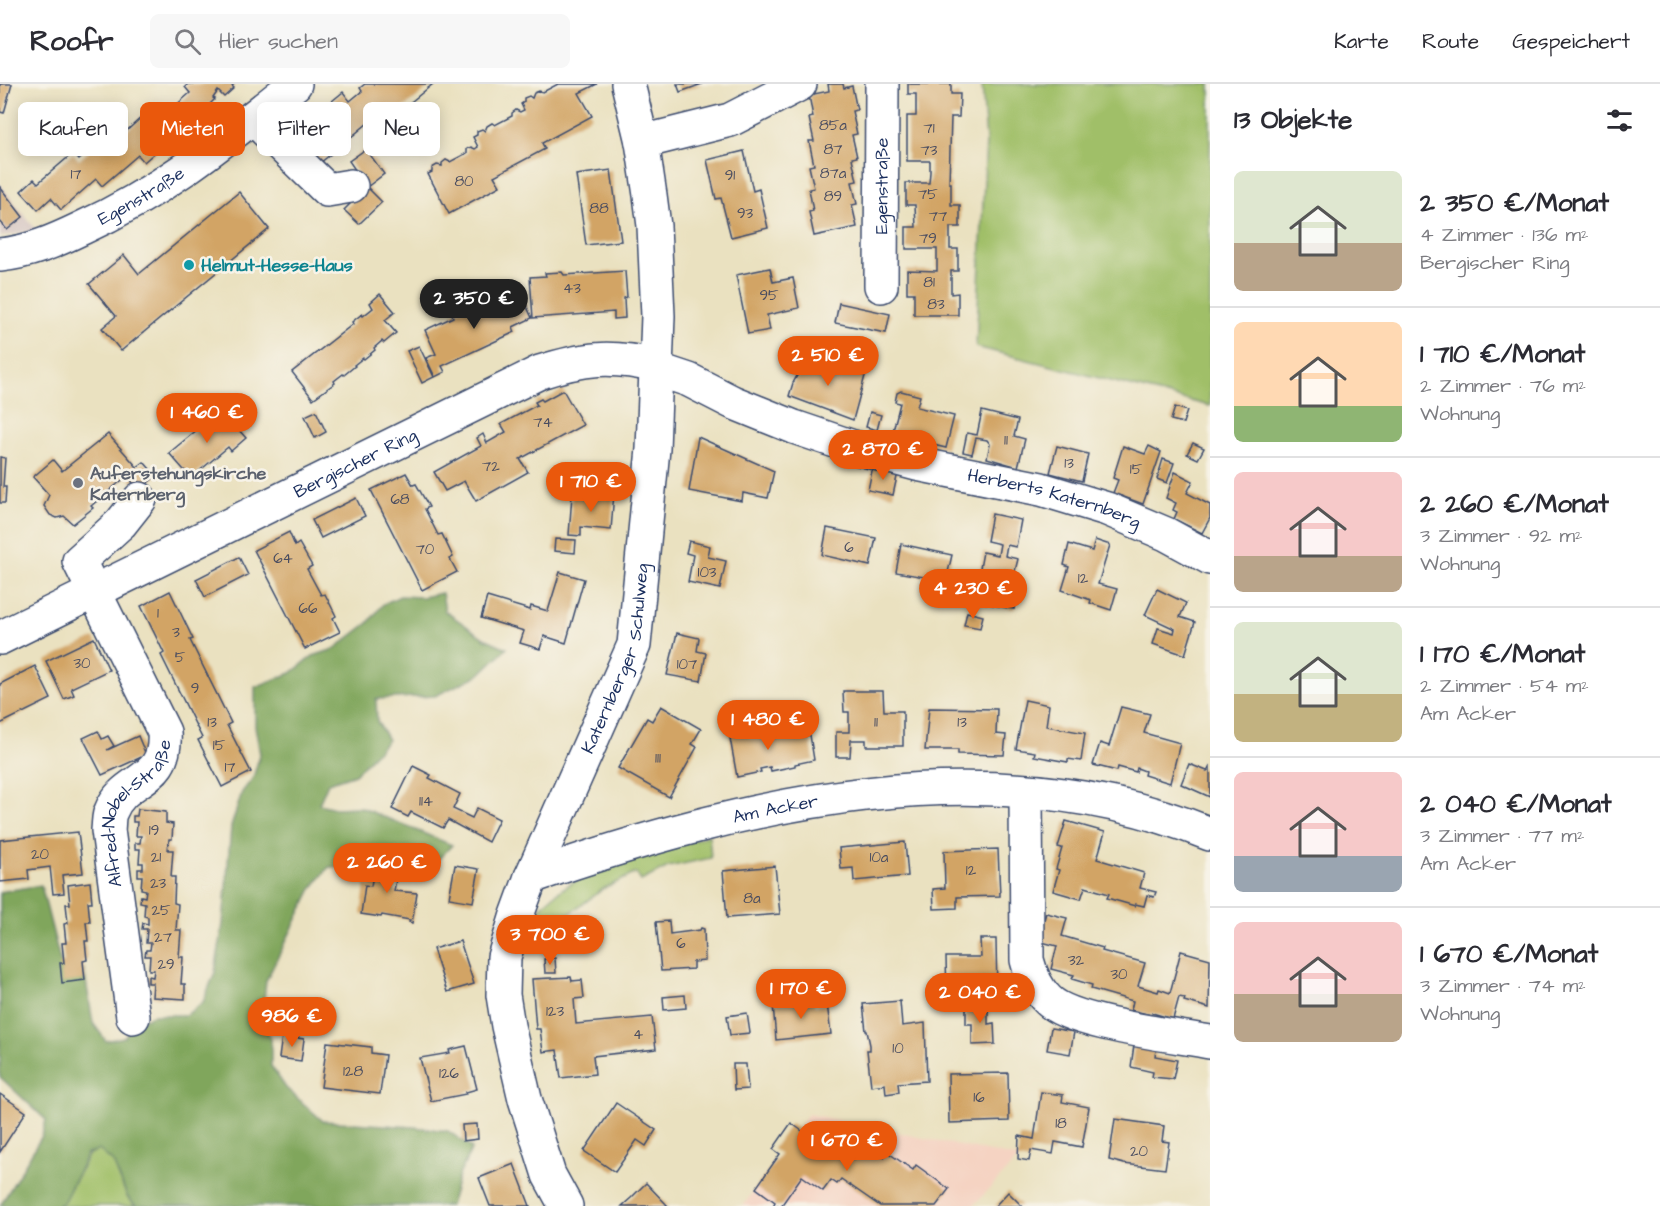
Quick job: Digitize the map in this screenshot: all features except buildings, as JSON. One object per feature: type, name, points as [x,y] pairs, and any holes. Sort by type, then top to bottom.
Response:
[{"type":"street","name":"Egenstraße","points":[[0,255],[19,253],[48,244],[111,215],[176,177],[295,84]]},
{"type":"street","name":"Katernberger Schulweg","points":[[566,1206],[549,1175],[525,1099],[503,995],[504,957],[531,877],[634,645],[653,449],[658,316],[654,226],[642,142],[628,84]]},
{"type":"street","points":[[642,142],[730,120],[800,84]]},
{"type":"street","name":"Egenstraße","points":[[880,286],[882,84]]},
{"type":"street","points":[[253,118],[327,190],[351,186]]},
{"type":"street","name":"Bergischer Ring","points":[[0,638],[540,372],[572,362],[597,360],[627,359],[656,368]]},
{"type":"street","name":"Herberts Katernberg","points":[[656,368],[689,380],[732,402],[794,427],[853,447],[917,464],[1041,489],[1107,509],[1166,534],[1210,558]]},
{"type":"street","name":"Alfred-Nobel-Straße","points":[[133,1017],[108,830],[110,813],[116,801],[124,792],[146,778],[157,765],[166,749],[164,732],[79,561],[122,523],[140,499]]},
{"type":"street","name":"Am Acker","points":[[531,877],[646,839],[748,812],[798,803],[924,789],[1071,795],[1170,819],[1210,834]]},
{"type":"street","points":[[1026,792],[1027,960],[1031,976],[1039,989],[1055,1006],[1092,1020],[1210,1042]]},
{"type":"shaded area","points":[[0,184],[36,230],[0,237]]},
{"type":"shaded area","points":[[808,1114],[1019,1158],[973,1206],[743,1206]]},
{"type":"green space","points":[[982,84],[1210,84],[1210,406],[976,347],[986,141]]},
{"type":"green space","points":[[442,593],[445,611],[484,638],[507,648],[479,675],[435,696],[376,699],[377,721],[388,740],[355,774],[328,783],[319,804],[335,808],[360,807],[452,845],[432,866],[367,852],[359,869],[329,867],[313,887],[266,981],[262,1018],[271,1040],[271,1066],[286,1088],[323,1121],[448,1131],[472,1148],[459,1175],[450,1206],[136,1206],[128,1198],[113,1162],[99,1150],[87,1154],[63,1203],[58,1206],[0,1206],[42,1136],[46,1120],[0,1077],[0,892],[41,885],[62,968],[84,969],[93,1023],[106,1041],[124,1037],[135,1023],[153,1015],[186,1015],[203,1002],[215,972],[223,924],[231,827],[242,792],[253,778],[260,754],[255,726],[255,687],[291,673],[313,656],[334,649],[368,623],[383,604],[400,596],[422,597]]},
{"type":"green space","points":[[709,835],[711,858],[668,867],[641,881],[636,873],[603,889],[530,943],[527,941],[528,930],[538,910],[575,881],[584,876]]},
{"type":"green space","points":[[99,1150],[114,1162],[127,1197],[136,1206],[58,1206],[63,1202],[89,1154]]},
{"type":"place","name":"Helmut-Hesse-Haus","points":[[189,265]]},
{"type":"place","name":"Auferstehungskirche Katernberg","points":[[78,483]]}]
